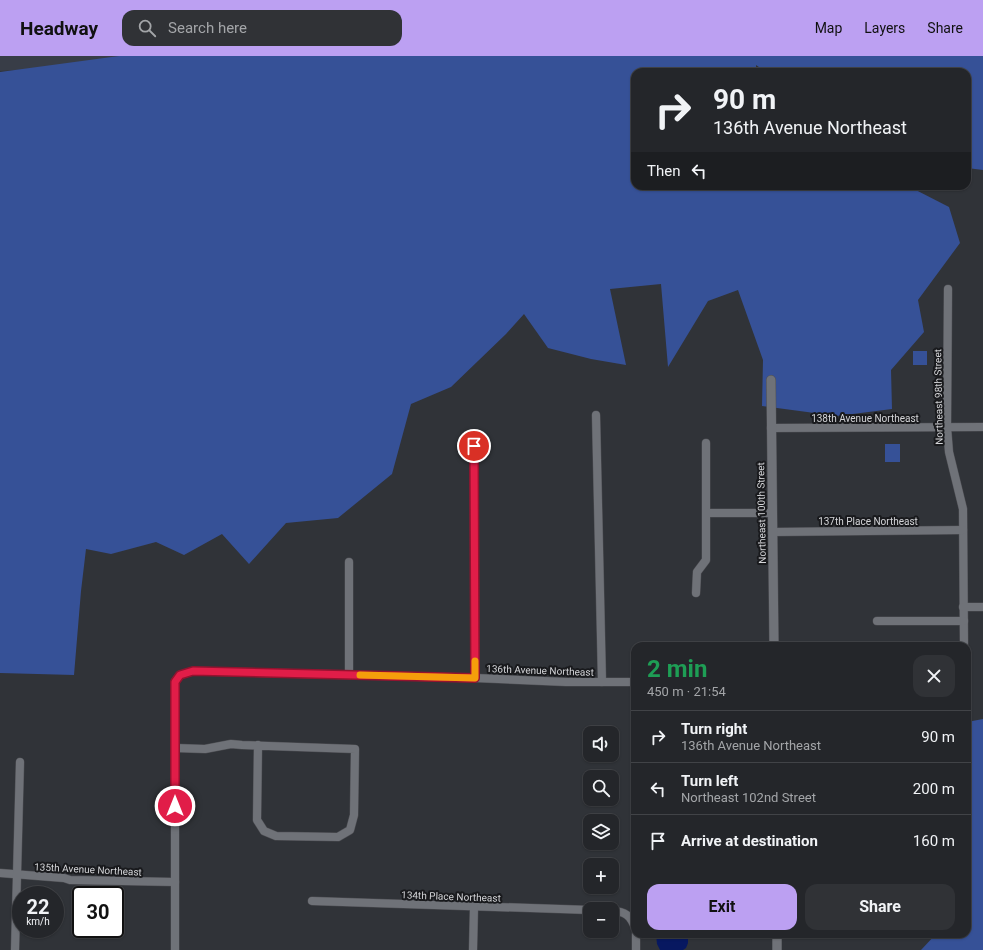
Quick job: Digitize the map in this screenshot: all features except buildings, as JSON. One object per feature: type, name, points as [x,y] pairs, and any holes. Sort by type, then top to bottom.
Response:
[{"type":"street","name":"Northeast 98th Street","points":[[948,289],[947,427],[949,452],[963,509],[964,642]]},
{"type":"street","name":"Northeast 100th Street","points":[[771,380],[774,642]]},
{"type":"street","points":[[596,415],[602,682]]},
{"type":"street","name":"138th Avenue Northeast","points":[[771,428],[983,426]]},
{"type":"street","points":[[696,593],[697,572],[706,560],[706,443]]},
{"type":"street","points":[[474,446],[475,678]]},
{"type":"street","points":[[707,513],[772,513]]},
{"type":"street","name":"137th Place Northeast","points":[[773,532],[963,530]]},
{"type":"street","points":[[349,562],[349,675]]},
{"type":"street","points":[[963,607],[983,607]]},
{"type":"street","points":[[877,621],[964,621]]},
{"type":"street","name":"136th Avenue Northeast","points":[[175,748],[175,682],[180,675],[193,671],[631,682]]},
{"type":"street","points":[[175,950],[175,748],[205,748],[231,744],[258,745],[355,749],[354,815],[350,830],[338,837],[276,836],[264,831],[257,820],[258,745]]},
{"type":"street","points":[[15,950],[20,762]]},
{"type":"street","name":"135th Avenue Northeast","points":[[0,873],[64,878],[70,880],[175,882]]},
{"type":"street","name":"134th Place Northeast","points":[[312,901],[583,910]]},
{"type":"street","points":[[473,950],[474,907]]},
{"type":"street","points":[[619,913],[631,918]]},
{"type":"street","points":[[636,938],[636,950]]},
{"type":"street","points":[[777,938],[777,950]]},
{"type":"shaded area","points":[[0,56],[187,56],[187,60],[0,71]]},
{"type":"shaded area","points":[[119,56],[983,56],[983,170],[971,168],[971,68],[760,68],[756,65],[756,68],[631,68],[631,190],[916,190],[949,207],[960,243],[918,300],[924,332],[891,370],[892,409],[837,416],[762,406],[763,360],[738,290],[708,301],[668,367],[661,284],[610,289],[626,365],[591,359],[548,348],[524,314],[506,334],[451,387],[411,404],[392,474],[338,518],[286,523],[249,564],[222,534],[184,555],[156,542],[111,554],[86,549],[74,675],[0,673],[0,72]]},
{"type":"shaded area","points":[[913,351],[927,351],[927,365],[913,365]]},
{"type":"shaded area","points":[[885,444],[900,444],[900,462],[885,462]]},
{"type":"shaded area","points":[[983,719],[983,950],[921,950],[932,938],[971,938],[971,721]]},
{"type":"shaded area","points":[[656,938],[688,938],[686,948],[683,950],[660,950]]},
{"type":"slow traffic","points":[[360,675],[475,678],[475,661]]},
{"type":"route","points":[[175,806],[175,682],[180,675],[193,671],[475,678],[474,446]]}]
